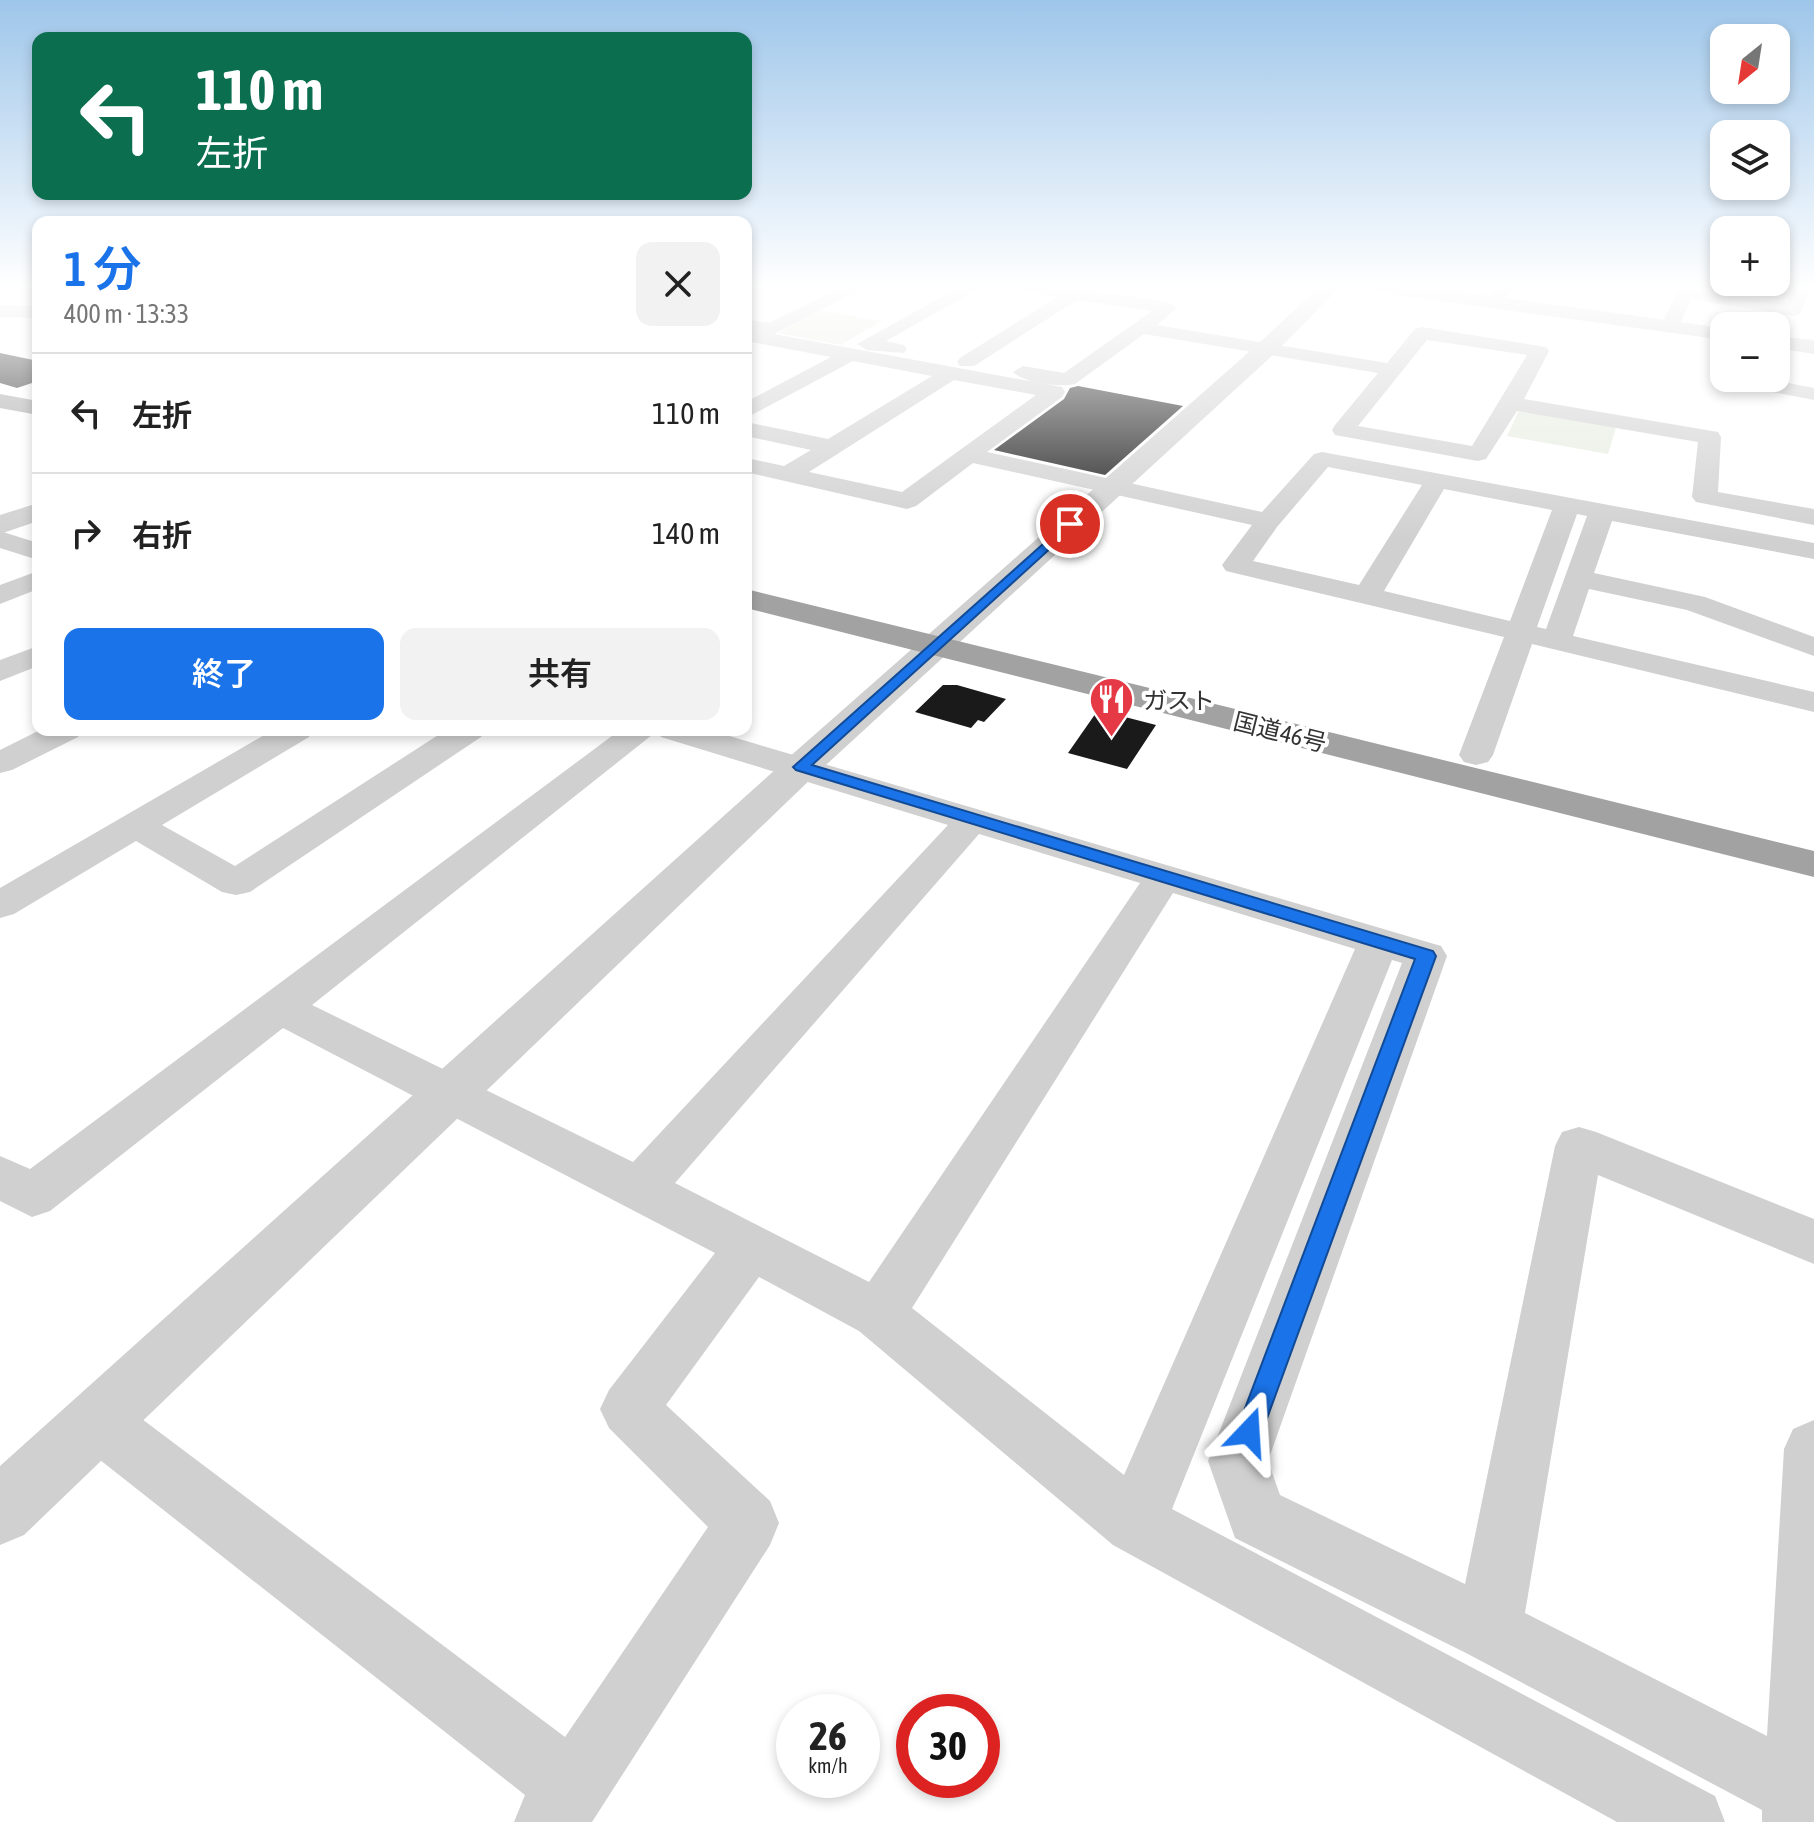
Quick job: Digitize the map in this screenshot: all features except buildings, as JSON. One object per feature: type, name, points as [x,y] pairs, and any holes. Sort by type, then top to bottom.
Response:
[{"type":"highway","points":[[0,401],[32,407]]},
{"type":"highway","points":[[0,416],[32,422]]},
{"type":"highway","name":"国道46号","points":[[752,581],[944,637],[1814,864]]},
{"type":"highway","name":"国道46号","points":[[752,599],[944,637],[1476,755],[1814,839]]},
{"type":"street","points":[[752,408],[820,371]]},
{"type":"street","points":[[788,474],[953,371]]},
{"type":"street","points":[[752,466],[907,501],[1054,392],[970,371]]},
{"type":"street","points":[[986,371],[1068,380],[1081,371]]},
{"type":"street","points":[[0,1511],[801,767],[1241,371]]},
{"type":"street","points":[[1393,371],[1343,430],[1478,454],[1528,371]]},
{"type":"street","points":[[1790,391],[1814,394]]},
{"type":"street","points":[[1511,403],[1710,430],[1705,497],[1814,517]]},
{"type":"street","points":[[752,430],[832,447]]},
{"type":"street","points":[[971,456],[1268,521]]},
{"type":"street","points":[[1814,551],[1322,459],[1268,521],[1236,565],[1814,702]]},
{"type":"street","points":[[1367,595],[1436,482]]},
{"type":"street","points":[[1476,755],[1567,505]]},
{"type":"street","points":[[1556,642],[1581,579],[1602,511]]},
{"type":"street","points":[[0,525],[32,513]]},
{"type":"street","points":[[0,539],[32,550]]},
{"type":"street","points":[[1581,579],[1695,603],[1814,647]]},
{"type":"street","points":[[0,595],[32,582]]},
{"type":"street","points":[[0,672],[32,658]]},
{"type":"street","points":[[0,763],[54,736]]},
{"type":"street","points":[[0,905],[287,736]]},
{"type":"street","points":[[137,826],[236,883],[460,736]]},
{"type":"street","points":[[0,1176],[32,1196],[633,736]]},
{"type":"street","points":[[694,736],[1426,956],[1238,1461],[1257,1516],[1489,1630],[1804,1803],[1814,1449]]},
{"type":"street","points":[[640,1188],[973,819]]},
{"type":"street","points":[[878,1314],[1164,877]]},
{"type":"street","points":[[1135,1523],[1379,942]]},
{"type":"street","points":[[279,1007],[640,1188],[878,1314],[1135,1523],[1689,1822]]},
{"type":"street","points":[[1489,1630],[1579,1146],[1814,1242]]},
{"type":"street","points":[[97,1421],[561,1805],[748,1523],[629,1409],[751,1247]]},
{"type":"shaded area","points":[[1520,408],[1617,424],[1608,454],[1507,436]]},
{"type":"place","name":"ガスト","points":[[1112,739]]},
{"type":"route","points":[[1070,524],[801,767],[1426,956],[1249,1432]]}]
